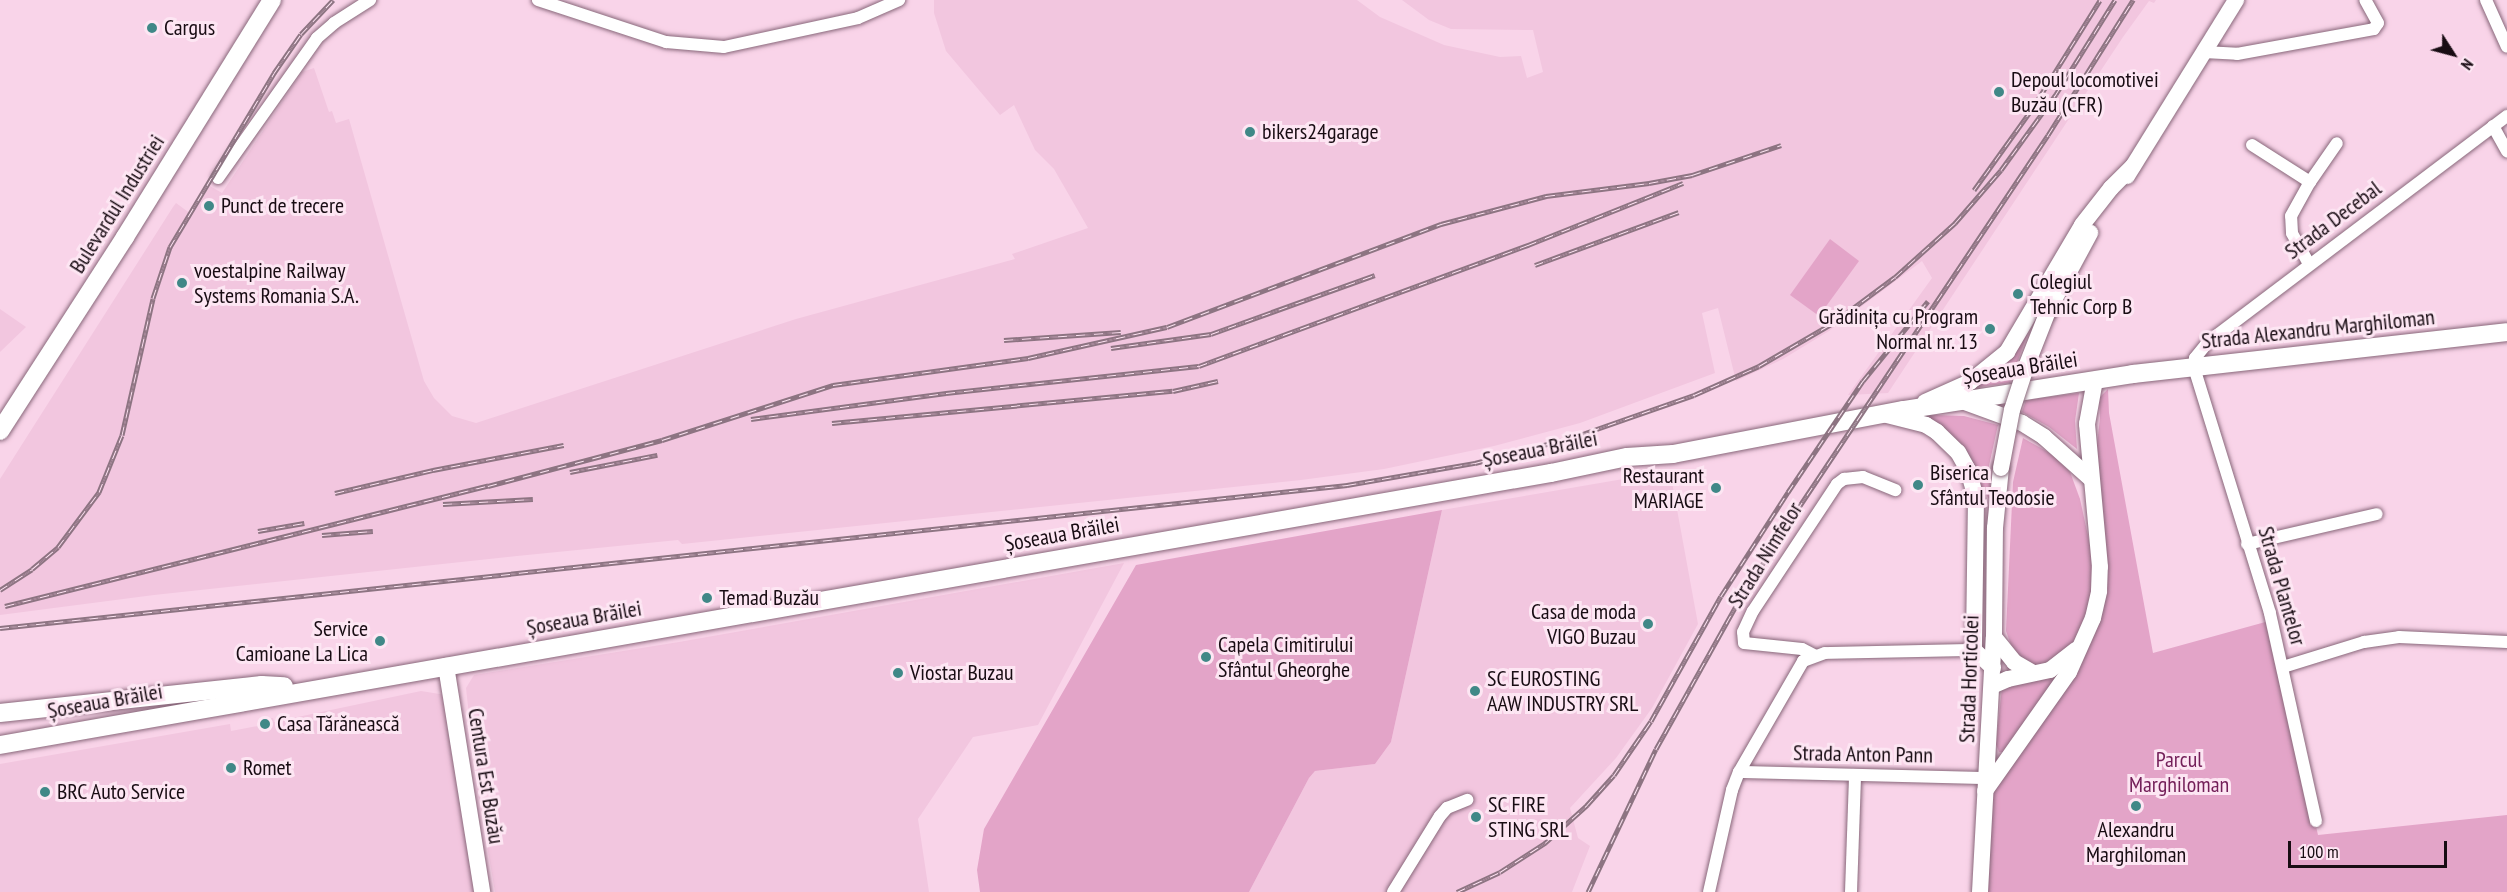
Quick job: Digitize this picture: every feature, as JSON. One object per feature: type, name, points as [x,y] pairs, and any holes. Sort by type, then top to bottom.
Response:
[{"type":"main road","name":"Bulevardul Industriei","points":[[0,431],[125,237],[272,0]]},
{"type":"main road","points":[[1882,414],[1956,390],[2000,360],[2014,341],[2082,225],[2111,188],[2133,166],[2236,0]]},
{"type":"main road","name":"Strada Horticolei","points":[[1980,892],[1993,668],[1995,538],[2001,468],[2012,410],[2048,311],[2084,242],[2133,166]]},
{"type":"main road","name":"Strada Alexandru Marghiloman","points":[[2133,374],[2507,332]]},
{"type":"main road","name":"Șoseaua Brăilei","points":[[0,745],[303,690],[1540,475],[1627,457],[1673,454],[1905,410],[2133,374]]},
{"type":"main road","points":[[1986,784],[2017,746],[2069,672],[2082,645],[2099,591],[2098,547],[2090,478],[2087,424],[2095,380]]},
{"type":"main road","points":[[1962,401],[2022,423],[2044,437],[2090,478]]},
{"type":"main road","points":[[1882,414],[1926,425],[1937,432],[1958,452],[1972,480],[1976,515],[1974,650],[1993,668]]},
{"type":"main road","points":[[1994,637],[2014,662],[2033,673]]},
{"type":"main road","points":[[1992,686],[2008,679],[2050,670],[2082,645]]},
{"type":"main road","name":"Centura Est Buzău","points":[[446,666],[482,892]]},
{"type":"main road","points":[[0,712],[262,685],[303,690]]},
{"type":"main road","points":[[1988,752],[2000,759],[2017,746]]},
{"type":"street","points":[[218,178],[308,50],[334,23],[370,0]]},
{"type":"street","points":[[538,0],[666,42],[724,47],[858,18],[899,0]]},
{"type":"street","points":[[2204,52],[2237,54],[2374,29],[2378,23],[2365,0]]},
{"type":"street","points":[[2486,0],[2507,47]]},
{"type":"street","name":"Strada Decebal","points":[[2194,367],[2195,358],[2208,342],[2507,116]]},
{"type":"street","points":[[2493,126],[2507,151]]},
{"type":"street","points":[[2309,264],[2295,240],[2290,225],[2291,216],[2310,182],[2337,143]]},
{"type":"street","points":[[2252,144],[2310,182]]},
{"type":"street","name":"Strada Plantelor","points":[[2194,367],[2283,667],[2316,821]]},
{"type":"street","name":"Strada Nimfelor","points":[[1895,490],[1863,477],[1844,479],[1837,484],[1753,611],[1743,632],[1744,644],[1802,649],[1814,655],[1974,650]]},
{"type":"street","points":[[2247,544],[2377,514]]},
{"type":"street","points":[[2283,667],[2364,642],[2399,637],[2507,642]]},
{"type":"street","points":[[1709,892],[1732,790],[1739,772],[1798,667],[1814,655]]},
{"type":"street","name":"Strada Anton Pann","points":[[1739,772],[1855,775],[1986,784]]},
{"type":"street","points":[[1851,892],[1855,775]]},
{"type":"street","points":[[1393,892],[1447,807],[1467,800]]},
{"type":"shaded area","points":[[934,0],[1357,0],[1380,17],[1444,45],[1500,57],[1521,56],[1527,78],[1543,72],[1533,30],[1451,29],[1429,20],[1402,0],[2156,0],[2154,3],[2149,1],[2123,37],[1888,393],[1848,395],[1932,278],[1922,261],[1829,331],[1783,359],[1736,381],[1718,308],[1702,313],[1715,373],[1580,423],[1494,446],[1384,469],[1301,480],[682,544],[678,540],[517,556],[154,595],[0,615],[0,479],[173,207],[176,203],[191,214],[210,186],[222,193],[302,72],[314,68],[329,112],[332,111],[336,123],[349,119],[424,381],[434,398],[452,416],[476,423],[796,319],[1015,259],[1012,254],[1088,228],[1054,169],[1035,150],[1014,105],[1000,115],[946,51],[934,13]]},
{"type":"shaded area","points":[[0,309],[26,327],[0,352]]},
{"type":"shaded area","points":[[1670,471],[1698,624],[1652,708],[1616,758],[1570,808],[1578,838],[1590,846],[1572,892],[1249,892],[1309,778],[1315,771],[1375,764],[1391,742],[1442,510]]},
{"type":"shaded area","points":[[1124,563],[1038,725],[973,737],[918,819],[929,892],[495,892],[477,787],[466,688],[474,675],[679,642]]},
{"type":"shaded area","points":[[421,691],[452,696],[488,892],[0,892],[0,764],[230,724],[231,731],[258,726],[257,721],[273,718],[274,722]]},
{"type":"green space","points":[[1830,239],[1859,261],[1819,316],[1790,295]]},
{"type":"green space","points":[[2028,332],[2010,383],[1971,388]]},
{"type":"green space","name":"Parcul Marghiloman","points":[[2108,389],[2109,413],[2153,653],[2269,621],[2318,835],[2507,815],[2507,892],[1980,892],[1984,803],[2093,618],[2099,398]]},
{"type":"green space","points":[[2079,393],[2075,421],[2077,449],[2049,427],[2022,412],[2026,400]]},
{"type":"green space","points":[[1964,416],[1998,425],[1988,470],[1993,502],[1989,508],[1989,499],[1980,485],[1974,467],[1924,417]]},
{"type":"green space","points":[[2023,438],[2053,455],[2070,472],[2080,499],[2093,559],[2093,583],[2089,605],[2079,631],[2070,648],[2046,667],[2024,664],[2012,648],[2006,631],[2013,482]]},
{"type":"green space","points":[[1442,510],[1391,742],[1375,764],[1315,771],[1309,778],[1249,892],[980,892],[977,870],[984,829],[1136,565]]},
{"type":"green space","points":[[2059,675],[2004,752],[1999,752],[1996,744],[2002,687]]},
{"type":"railway","points":[[0,590],[32,569],[58,547],[99,492],[122,435],[153,298],[170,247],[274,73],[301,34],[333,0]]},
{"type":"railway","points":[[1974,190],[2032,109],[2100,0]]},
{"type":"railway","points":[[0,628],[1347,485],[1475,463],[1574,437],[1694,395],[1759,366],[1833,323],[1895,277],[1955,223],[2001,170],[2056,94],[2115,0]]},
{"type":"railway","points":[[1588,892],[1656,749],[1737,604],[1797,510],[2048,135],[2133,0]]},
{"type":"railway","points":[[5,606],[488,486],[662,440],[833,385],[1028,358],[1167,327],[1441,224],[1546,196],[1692,175],[1781,145]]},
{"type":"railway","points":[[751,419],[946,393],[1199,366],[1528,245],[1683,183]]},
{"type":"railway","points":[[1535,265],[1679,212]]},
{"type":"railway","points":[[1111,348],[1211,334],[1375,275]]},
{"type":"railway","points":[[1457,892],[1500,872],[1545,843],[1587,805],[1614,775],[1651,721],[1721,596],[1788,492],[1863,381],[1928,301]]},
{"type":"railway","points":[[1004,340],[1121,332]]},
{"type":"railway","points":[[832,423],[1173,391],[1218,381]]},
{"type":"railway","points":[[335,493],[433,470],[564,445]]},
{"type":"railway","points":[[570,472],[657,455]]},
{"type":"railway","points":[[443,504],[533,499]]},
{"type":"railway","points":[[258,531],[304,523]]},
{"type":"railway","points":[[322,535],[373,531]]},
{"type":"place","name":"Cargus","points":[[152,28]]},
{"type":"place","name":"Depoul locomotivei Buzău (CFR)","points":[[1999,92]]},
{"type":"place","name":"bikers24garage","points":[[1250,132]]},
{"type":"place","name":"Punct de trecere","points":[[209,206]]},
{"type":"place","name":"voestalpine Railway Systems Romania S.A.","points":[[182,283]]},
{"type":"place","name":"Colegiul Tehnic Corp B","points":[[2018,294]]},
{"type":"place","name":"Grădinița cu Program Normal nr. 13","points":[[1990,329]]},
{"type":"place","name":"Biserica Sfântul Teodosie","points":[[1918,485]]},
{"type":"place","name":"Restaurant MARIAGE","points":[[1716,488]]},
{"type":"place","name":"Temad Buzău","points":[[707,598]]},
{"type":"place","name":"Casa de moda VIGO Buzau","points":[[1648,624]]},
{"type":"place","name":"Service Camioane La Lica","points":[[380,641]]},
{"type":"place","name":"Capela Cimitirului Sfântul Gheorghe","points":[[1206,657]]},
{"type":"place","name":"Viostar Buzau","points":[[898,673]]},
{"type":"place","name":"SC EUROSTING AAW INDUSTRY SRL","points":[[1475,691]]},
{"type":"place","name":"Casa Tărănească","points":[[265,724]]},
{"type":"place","name":"Romet","points":[[231,768]]},
{"type":"place","name":"BRC Auto Service","points":[[45,792]]},
{"type":"place","name":"Alexandru Marghiloman","points":[[2136,806]]},
{"type":"place","name":"SC FIRE STING SRL","points":[[1476,817]]}]
